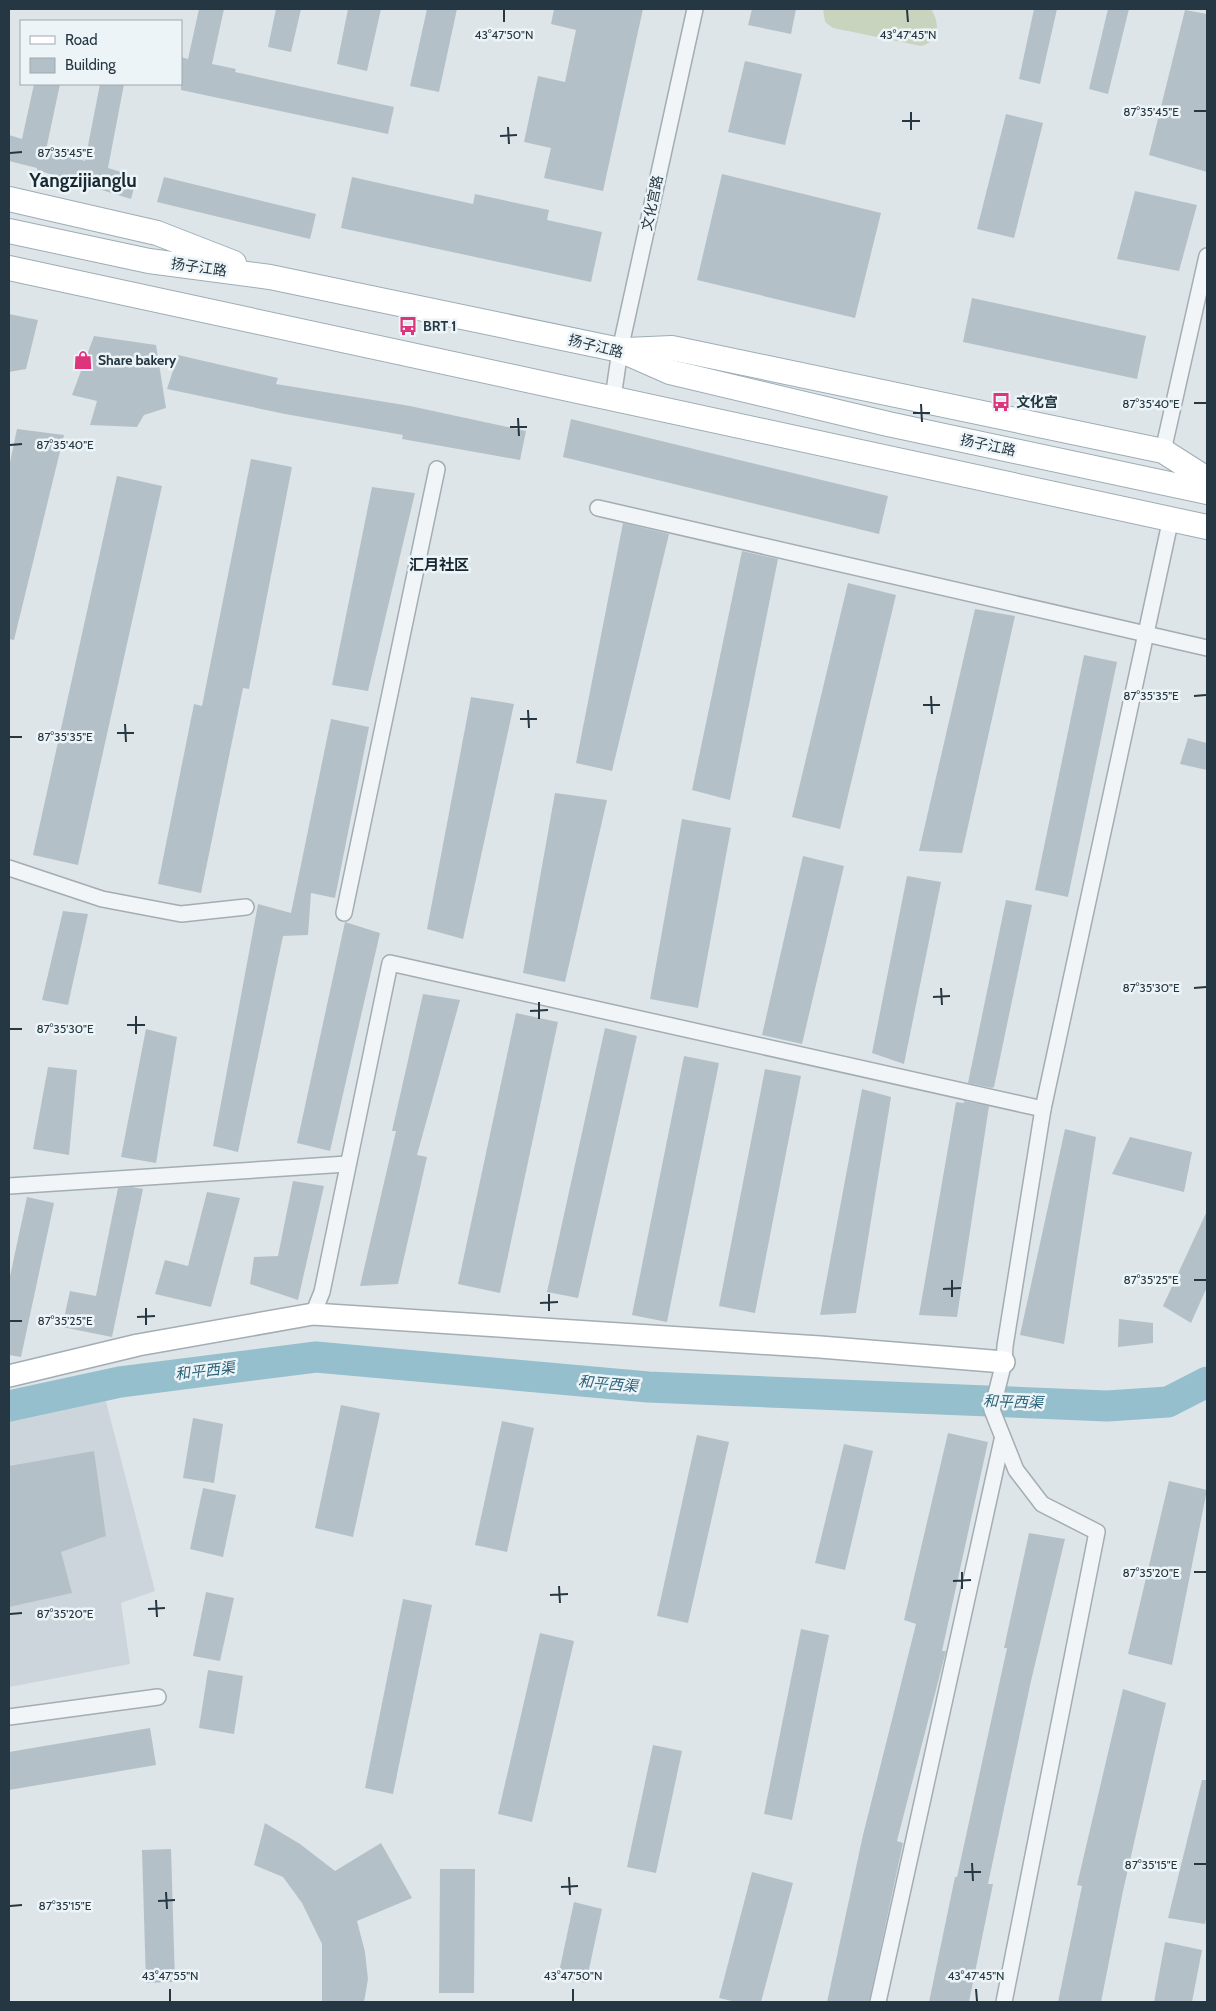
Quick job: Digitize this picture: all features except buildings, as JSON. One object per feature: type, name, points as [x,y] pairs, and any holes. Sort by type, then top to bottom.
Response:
[{"type":"main road","points":[[9,199],[157,233],[270,277]]},
{"type":"main road","name":"扬子江路","points":[[9,230],[149,261],[270,277],[620,350],[670,372],[888,424],[1207,492]]},
{"type":"main road","points":[[9,268],[1207,527]]},
{"type":"main road","points":[[620,350],[672,348],[1163,451],[1207,480]]},
{"type":"street","name":"文化宫路","points":[[613,398],[620,350],[694,9]]},
{"type":"street","points":[[1163,451],[1207,256]]},
{"type":"street","points":[[344,913],[437,469]]},
{"type":"street","points":[[598,508],[1207,648]]},
{"type":"street","points":[[1004,2002],[1097,1532],[1042,1504],[1016,1470],[1002,1440],[992,1410],[1004,1363],[1005,1346],[1043,1109],[1171,518]]},
{"type":"street","points":[[9,868],[102,899],[181,914],[246,907]]},
{"type":"street","points":[[313,1314],[322,1292],[390,963],[1043,1109]]},
{"type":"street","points":[[9,1186],[347,1164]]},
{"type":"street","points":[[9,1376],[138,1345],[313,1314],[820,1347],[1004,1363]]},
{"type":"street","points":[[878,2002],[1002,1440]]},
{"type":"street","points":[[9,1717],[158,1696]]},
{"type":"shaded area","points":[[104,1394],[155,1591],[121,1603],[130,1664],[9,1687],[9,1415]]},
{"type":"green space","points":[[823,9],[931,9],[937,25],[935,36],[927,44],[921,46],[833,28],[825,22]]},
{"type":"waterway","name":"和平西渠","points":[[9,1406],[120,1382],[316,1357],[648,1387],[1107,1406],[1168,1402],[1207,1382]]},
{"type":"place","name":"BRT 1","points":[[408,326]]},
{"type":"place","name":"Share bakery","points":[[83,360]]},
{"type":"place","name":"文化宫","points":[[1001,402]]},
{"type":"district","name":"Yangzijianglu","points":[[83,180]]},
{"type":"district","name":"汇月社区","points":[[439,565]]}]
